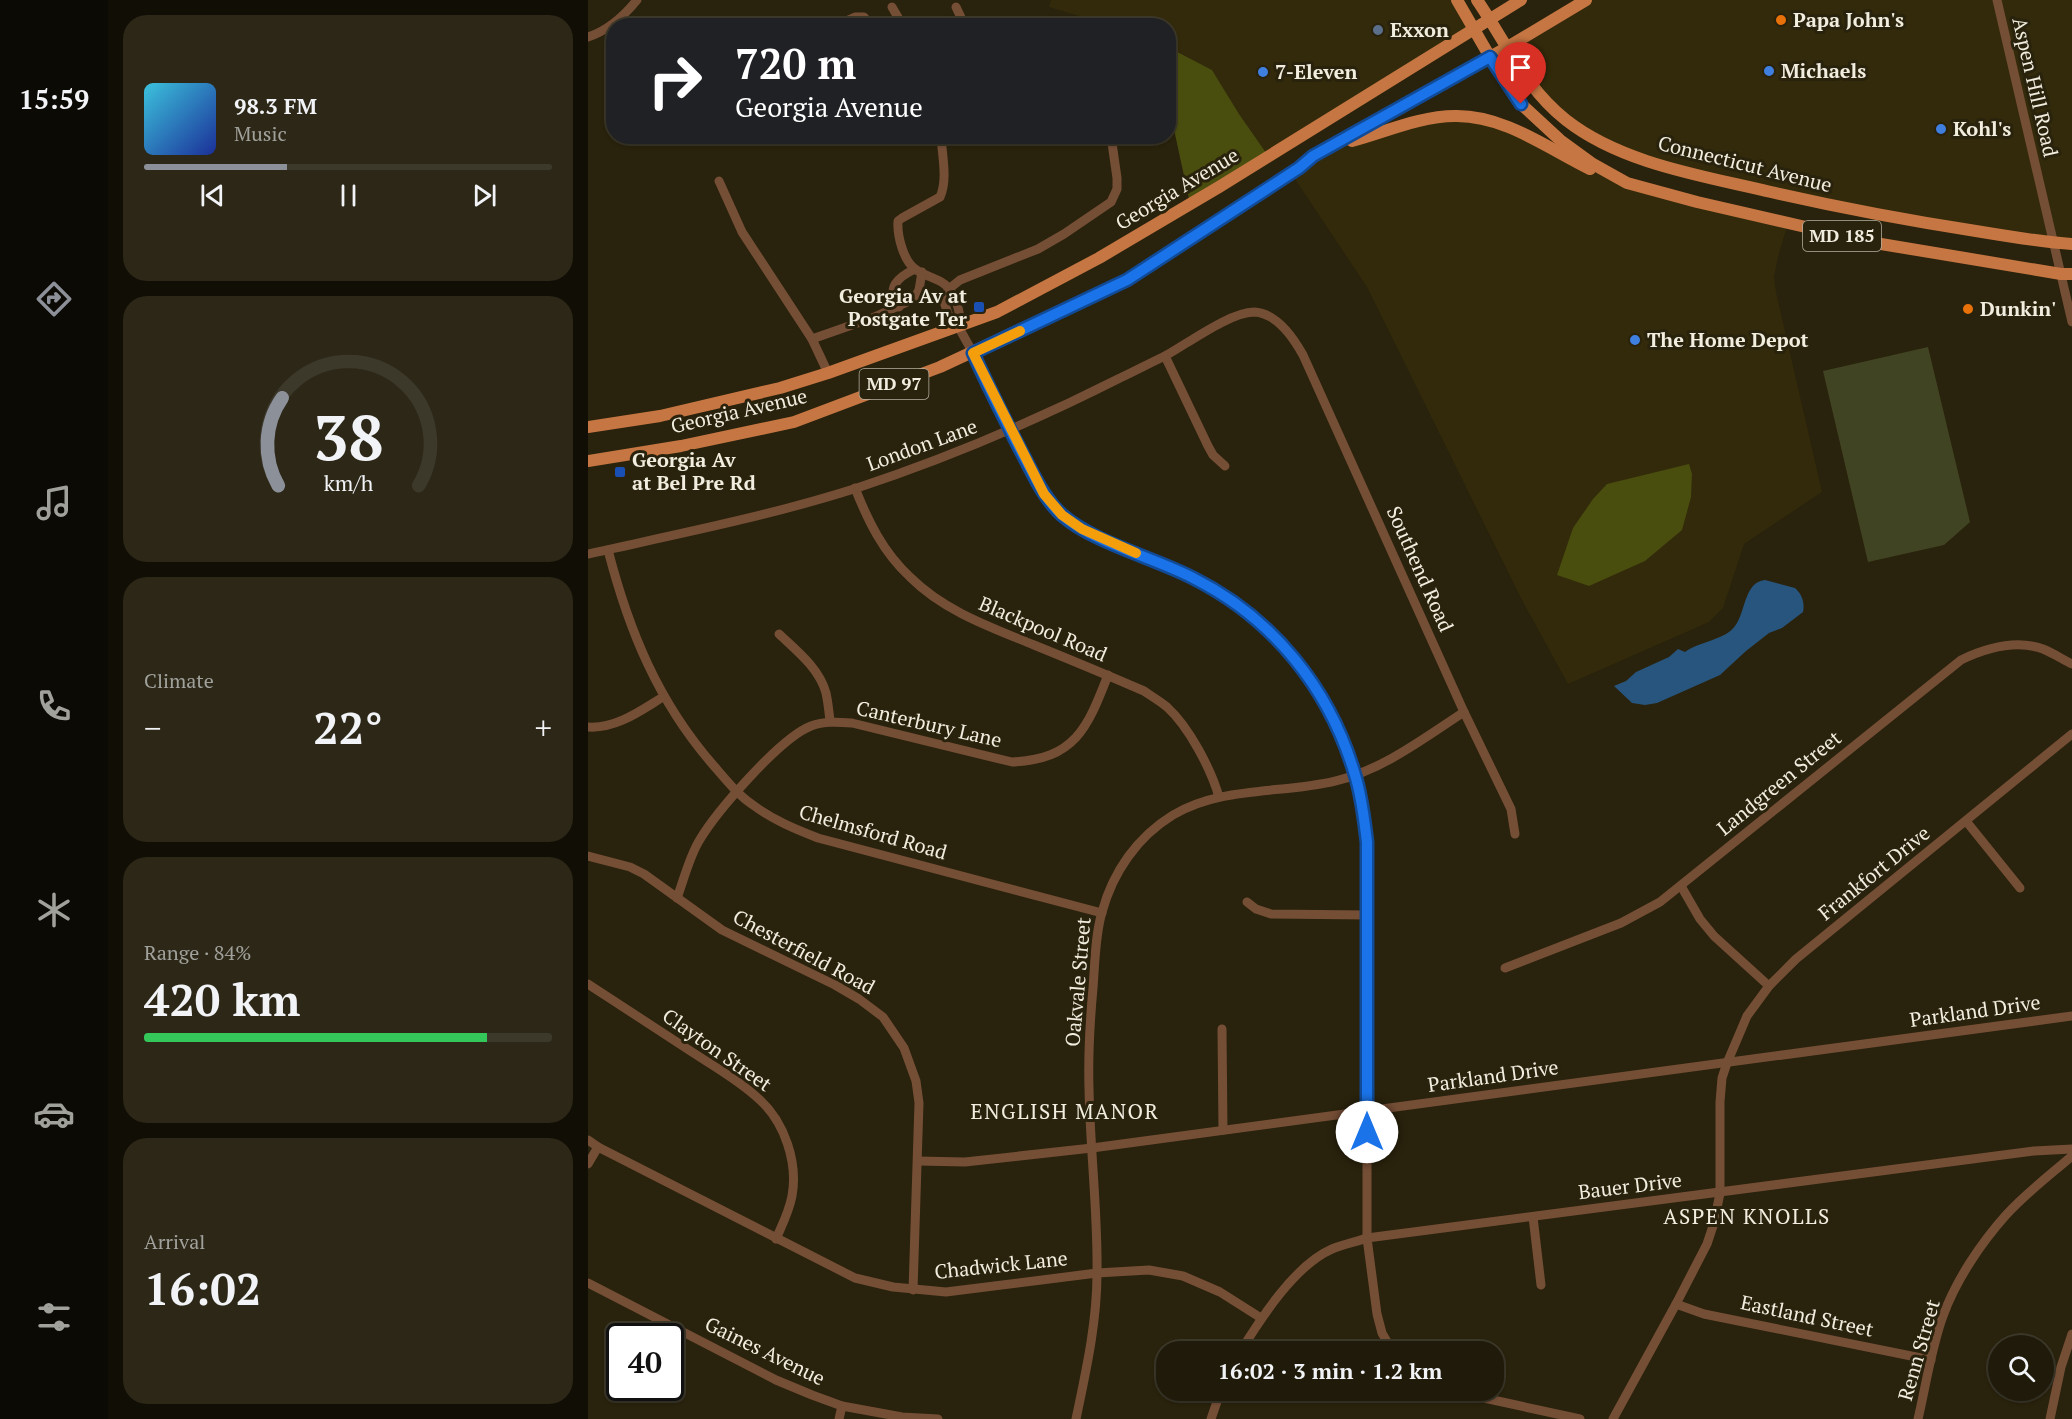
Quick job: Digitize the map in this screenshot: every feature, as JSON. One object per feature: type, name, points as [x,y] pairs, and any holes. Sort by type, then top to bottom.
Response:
[{"type":"main road","points":[[1457,0],[1475,29]]},
{"type":"main road","name":"Connecticut Avenue","points":[[1477,0],[1536,92],[1567,121],[1607,145],[1630,155],[1713,178],[1828,204],[1915,221],[2072,244]]},
{"type":"main road","name":"Georgia Avenue","points":[[588,427],[660,416],[780,388],[997,312],[1100,258],[1521,0]]},
{"type":"main road","name":"Georgia Avenue","points":[[588,460],[681,446],[794,422],[973,353],[1127,280],[1299,168],[1313,156],[1506,48],[1586,0]]},
{"type":"main road","name":"MD 185","points":[[1475,29],[1510,90],[1533,116],[1578,153],[1627,183],[1697,202],[1864,240],[2066,274]]},
{"type":"main road","points":[[1331,147],[1429,120],[1452,116],[1473,117],[1502,124],[1596,172],[1627,183]]},
{"type":"street","points":[[619,18],[637,0]]},
{"type":"street","name":"Aspen Hill Road","points":[[1996,0],[2053,243],[2066,274],[2072,322]]},
{"type":"street","points":[[892,7],[898,18]]},
{"type":"street","points":[[956,7],[961,18]]},
{"type":"street","points":[[588,37],[606,27]]},
{"type":"street","points":[[941,144],[943,191],[940,197],[898,221],[898,229],[908,261],[950,288],[961,314],[958,326]]},
{"type":"street","points":[[943,299],[950,288],[960,280],[1038,249],[1111,202],[1117,189],[1112,144]]},
{"type":"street","points":[[719,181],[751,249],[812,339],[828,373]]},
{"type":"street","points":[[914,299],[919,290],[919,270]]},
{"type":"street","points":[[899,307],[893,298],[896,282],[900,277],[919,270]]},
{"type":"street","points":[[812,339],[899,307],[914,299],[943,299]]},
{"type":"street","points":[[943,299],[950,319],[958,326],[973,353],[1044,494],[1062,515],[1082,529],[1193,578],[1240,605],[1275,635],[1295,657],[1339,728],[1356,775],[1367,842],[1367,1238],[1377,1314],[1382,1333],[1387,1341]]},
{"type":"street","name":"London Lane","points":[[588,554],[760,515],[855,488],[932,462],[1011,431],[1165,356],[1232,317],[1254,312],[1268,316],[1281,324]]},
{"type":"street","name":"Southend Road","points":[[1281,324],[1296,341],[1303,355],[1464,712],[1511,809],[1515,834]]},
{"type":"street","points":[[1165,356],[1212,454],[1226,466]]},
{"type":"street","name":"Blackpool Road","points":[[855,488],[882,545],[909,577],[939,601],[973,620],[1144,691],[1168,708],[1185,729],[1206,764],[1214,778],[1219,797]]},
{"type":"street","name":"Chelmsford Road","points":[[608,550],[621,598],[636,640],[663,697],[696,745],[736,791],[751,804],[779,822],[818,838],[1102,913]]},
{"type":"street","points":[[779,634],[820,677],[826,693],[830,721]]},
{"type":"street","name":"Landgreen Street","points":[[1504,968],[1621,923],[1660,902],[1961,660],[1984,648],[2012,645],[2041,648],[2072,664]]},
{"type":"street","name":"Canterbury Lane","points":[[677,898],[699,841],[736,791],[789,738],[811,726],[830,721],[852,723],[1012,762],[1034,761],[1064,748],[1080,732],[1094,711],[1108,675]]},
{"type":"street","points":[[588,727],[599,728],[617,723],[663,697]]},
{"type":"street","name":"Oakvale Street","points":[[1076,1419],[1093,1334],[1097,1273],[1089,1088],[1090,1025],[1095,960],[1102,913],[1117,873],[1140,842],[1171,817],[1187,808],[1219,797],[1334,782],[1356,775],[1376,767],[1464,712]]},
{"type":"street","name":"Frankfort Drive","points":[[1613,1419],[1707,1244],[1720,1193],[1722,1078],[1748,1016],[1769,986],[1796,959],[2072,734]]},
{"type":"street","points":[[1966,821],[2020,888]]},
{"type":"street","name":"Chesterfield Road","points":[[588,856],[630,867],[644,874],[722,930],[835,985],[883,1017],[904,1048],[916,1081],[919,1103],[913,1290]]},
{"type":"street","points":[[1681,886],[1700,919],[1714,936],[1769,986]]},
{"type":"street","points":[[1247,902],[1256,909],[1271,914],[1367,915]]},
{"type":"street","name":"Clayton Street","points":[[588,984],[738,1082],[762,1101],[768,1109],[779,1124],[787,1141],[793,1168],[793,1195],[788,1213],[776,1239]]},
{"type":"street","name":"Parkland Drive","points":[[918,1161],[965,1162],[1092,1148],[2072,1016]]},
{"type":"street","points":[[1222,1029],[1223,1130]]},
{"type":"street","name":"Chadwick Lane","points":[[588,1140],[598,1148],[855,1278],[913,1290],[946,1292],[1097,1273],[1149,1270],[1183,1276],[1220,1292],[1261,1318]]},
{"type":"street","points":[[588,1164],[598,1148]]},
{"type":"street","name":"Bauer Drive","points":[[1247,1341],[1283,1289],[1314,1259],[1332,1249],[1367,1238],[2034,1150],[2072,1149]]},
{"type":"street","name":"Renn Street","points":[[1918,1419],[1930,1360],[1944,1315],[1981,1245],[2008,1213],[2072,1156]]},
{"type":"street","points":[[1533,1217],[1541,1285]]},
{"type":"street","name":"Gaines Avenue","points":[[588,1283],[776,1380],[842,1406],[902,1417],[938,1419]]},
{"type":"street","name":"Eastland Street","points":[[1676,1304],[1704,1314],[1930,1360]]},
{"type":"street","points":[[2050,1419],[2061,1367],[2072,1334]]},
{"type":"street","points":[[1211,1419],[1217,1401]]},
{"type":"street","points":[[1497,1401],[1580,1419]]},
{"type":"street","points":[[839,1419],[842,1406]]},
{"type":"shaded area","points":[[1051,0],[1457,0],[1475,29],[1269,157],[1212,70],[1176,51],[1176,18],[1086,18],[1049,7]]},
{"type":"shaded area","points":[[1586,0],[2072,0],[2072,244],[1965,230],[1665,165],[1567,121],[1506,48]]},
{"type":"shaded area","points":[[1176,51],[1212,70],[1269,157],[1190,204],[1176,139]]},
{"type":"shaded area","points":[[1480,117],[1596,172],[1788,223],[1774,277],[1822,492],[1744,544],[1723,608],[1709,622],[1568,684],[1522,600],[1367,287],[1291,173],[1331,147],[1413,124]]},
{"type":"shaded area","points":[[1689,464],[1692,474],[1691,497],[1682,530],[1645,561],[1589,586],[1557,575],[1573,528],[1593,499],[1607,484]]},
{"type":"green space","points":[[1928,347],[1970,522],[1944,545],[1868,562],[1823,371]]},
{"type":"water","points":[[1765,580],[1795,588],[1804,605],[1803,612],[1782,628],[1769,633],[1720,675],[1657,703],[1645,705],[1632,703],[1614,686],[1626,681],[1636,672],[1669,657],[1678,649],[1685,652],[1731,631],[1739,620],[1746,598],[1753,586]]},
{"type":"slow traffic","points":[[1020,331],[973,353],[1011,431],[1044,494],[1062,515],[1082,529],[1136,553]]},
{"type":"place","name":"Papa John's","points":[[1781,20]]},
{"type":"place","name":"Exxon","points":[[1378,30]]},
{"type":"place","name":"Michaels","points":[[1769,71]]},
{"type":"place","name":"7-Eleven","points":[[1263,72]]},
{"type":"place","name":"Kohl's","points":[[1941,129]]},
{"type":"place","name":"Georgia Av at Postgate Ter","points":[[979,307]]},
{"type":"place","name":"Dunkin'","points":[[1968,309]]},
{"type":"place","name":"The Home Depot","points":[[1635,340]]},
{"type":"place","name":"Georgia Av at Bel Pre Rd","points":[[620,472]]},
{"type":"district","name":"ENGLISH MANOR","points":[[1065,1112]]},
{"type":"district","name":"ASPEN KNOLLS","points":[[1747,1217]]},
{"type":"route","points":[[1367,1132],[1367,842],[1356,775],[1339,728],[1295,657],[1275,635],[1240,605],[1193,578],[1082,529],[1062,515],[1044,494],[973,353],[1127,280],[1299,168],[1313,156],[1366,129],[1490,57],[1521,104]]}]
